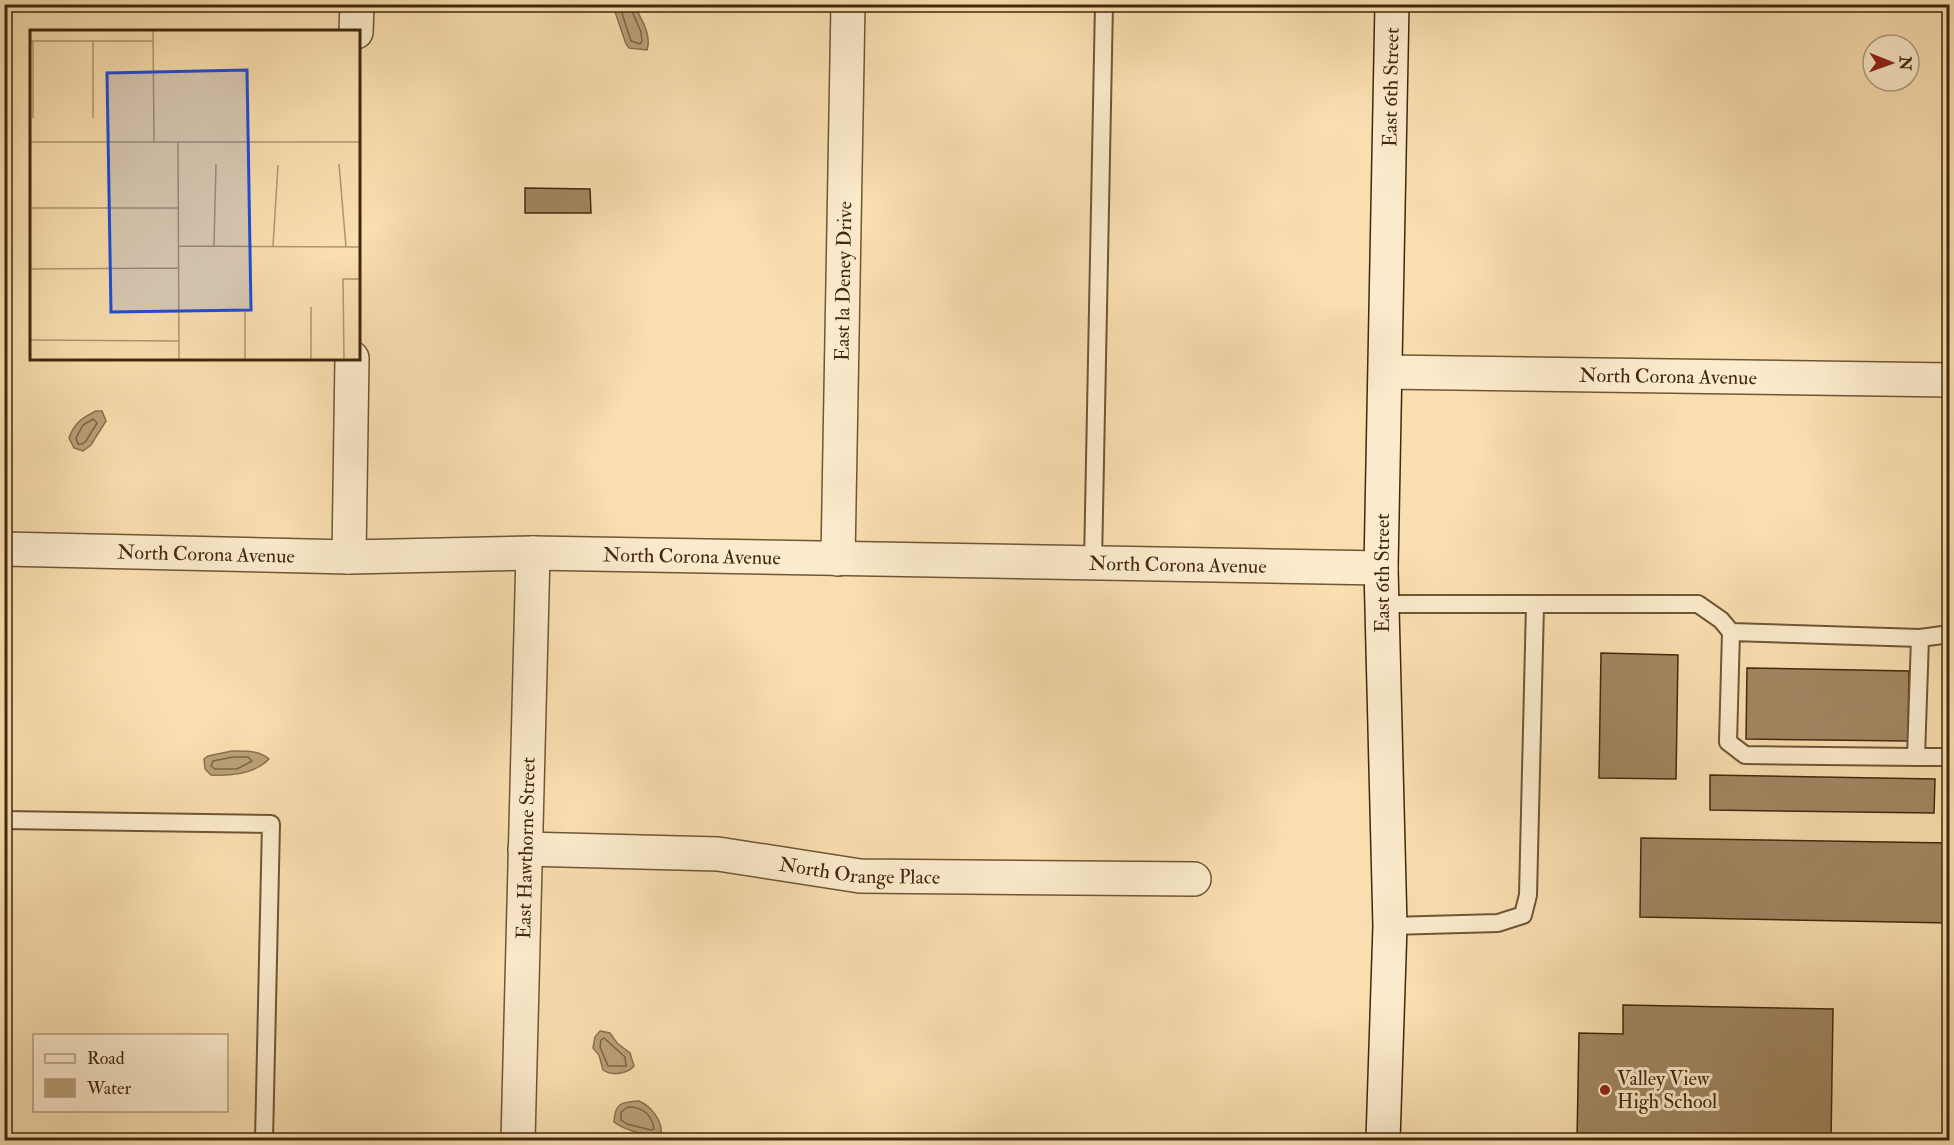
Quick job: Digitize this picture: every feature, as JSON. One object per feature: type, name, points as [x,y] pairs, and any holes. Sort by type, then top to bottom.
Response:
[{"type":"street","points":[[356,30],[357,4]]},
{"type":"street","name":"East la Deney Drive","points":[[838,558],[848,4]]},
{"type":"street","name":"East 6th Street","points":[[1383,1140],[1390,926],[1381,568],[1392,4]]},
{"type":"street","points":[[349,557],[352,360]]},
{"type":"street","name":"North Corona Avenue","points":[[1386,372],[1950,380]]},
{"type":"street","name":"North Corona Avenue","points":[[4,549],[349,557],[533,553],[1381,568]]},
{"type":"street","name":"East Hawthorne Street","points":[[518,1140],[533,553]]},
{"type":"street","name":"North Orange Place","points":[[525,849],[718,854],[860,876],[1194,879]]},
{"type":"lane","points":[[1093,563],[1104,4]]},
{"type":"lane","points":[[1382,604],[1698,604],[1721,620],[1731,632],[1728,742],[1745,755],[1950,757]]},
{"type":"lane","points":[[1390,926],[1498,923],[1522,915],[1528,896],[1534,604]]},
{"type":"lane","points":[[1731,632],[1920,638],[1950,634]]},
{"type":"lane","points":[[1916,757],[1920,638]]},
{"type":"lane","points":[[4,820],[271,824],[264,1140]]},
{"type":"water","points":[[617,4],[634,5],[647,33],[647,50],[629,48],[626,44],[613,6]]},
{"type":"water","points":[[96,411],[102,411],[106,421],[91,445],[83,451],[74,448],[69,438],[73,428]]},
{"type":"water","points":[[232,751],[247,751],[269,759],[250,771],[234,774],[211,775],[205,769],[204,759],[208,756]]},
{"type":"water","points":[[600,1031],[610,1033],[617,1043],[630,1053],[634,1066],[631,1069],[615,1073],[603,1070],[599,1055],[593,1048],[595,1037]]},
{"type":"water","points":[[639,1101],[655,1114],[660,1124],[661,1134],[653,1138],[623,1128],[614,1122],[620,1105]]},
{"type":"building","points":[[525,188],[590,189],[591,213],[525,213]]},
{"type":"building","points":[[1601,653],[1678,655],[1676,779],[1599,778]]},
{"type":"building","points":[[1747,668],[1909,671],[1908,741],[1746,739]]},
{"type":"building","points":[[1710,775],[1935,779],[1934,813],[1710,810]]},
{"type":"building","points":[[1641,838],[1950,843],[1950,923],[1640,917]]},
{"type":"building","points":[[1623,1005],[1833,1009],[1831,1140],[1577,1140],[1579,1033],[1623,1034]]},
{"type":"place","name":"Valley View High School","points":[[1605,1090]]}]
